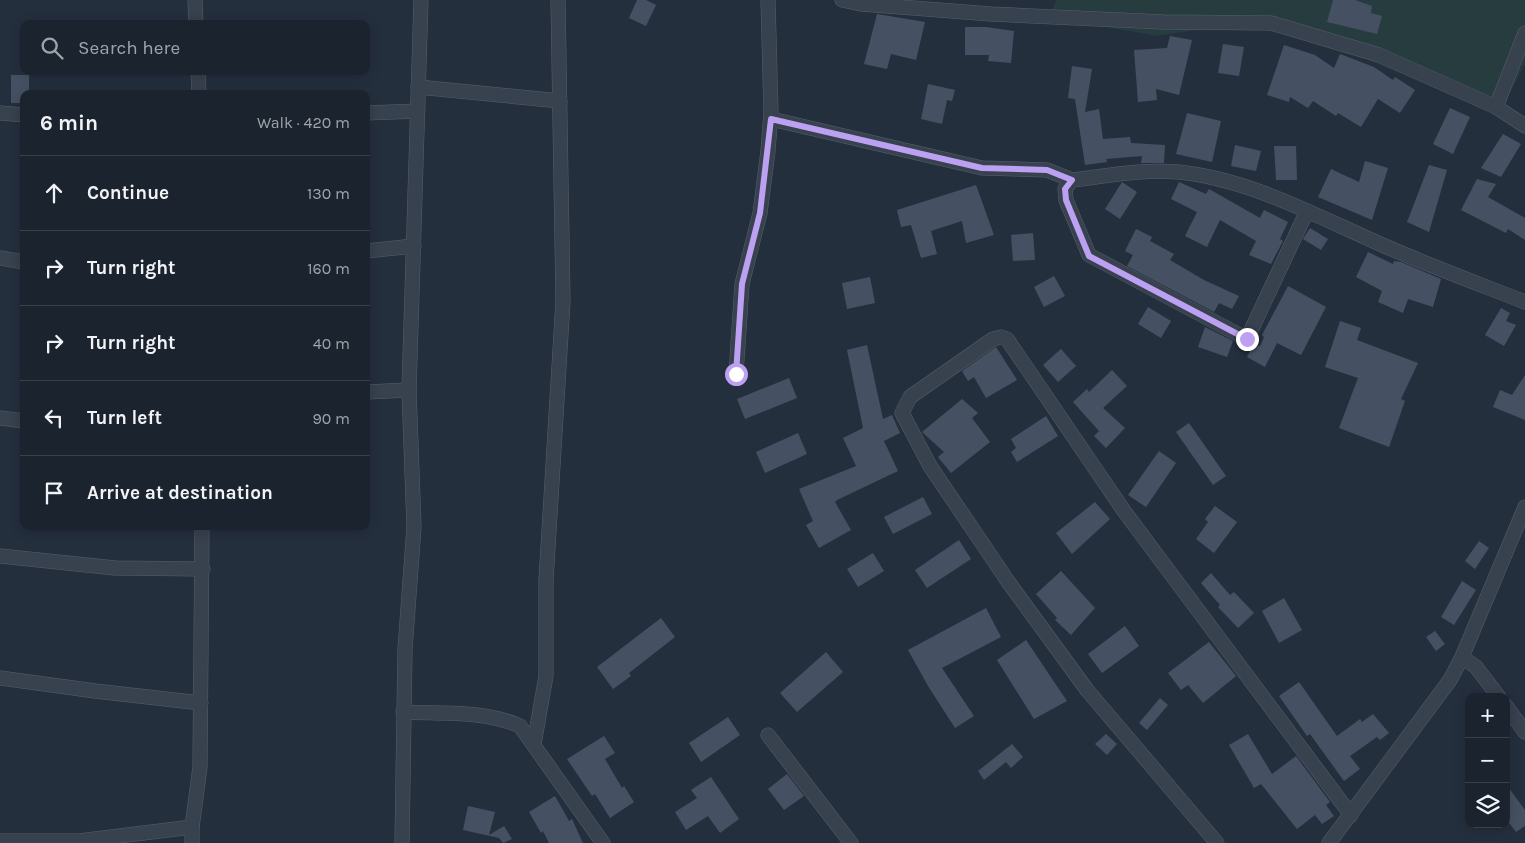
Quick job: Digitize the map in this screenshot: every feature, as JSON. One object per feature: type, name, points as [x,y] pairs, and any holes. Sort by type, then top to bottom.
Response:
[{"type":"street","points":[[195,0],[196,20]]},
{"type":"street","points":[[402,843],[405,649],[414,527],[409,390],[421,0]]},
{"type":"street","points":[[534,744],[546,676],[546,580],[563,301],[558,0]]},
{"type":"street","points":[[736,374],[742,284],[760,213],[771,119],[768,0]]},
{"type":"street","points":[[842,0],[991,14],[1163,22],[1271,23],[1379,55],[1496,108],[1525,126]]},
{"type":"street","points":[[1496,108],[1525,33]]},
{"type":"street","points":[[198,75],[199,90]]},
{"type":"street","points":[[418,87],[560,101]]},
{"type":"street","points":[[370,113],[418,112]]},
{"type":"street","points":[[0,113],[20,115]]},
{"type":"street","points":[[771,119],[982,168],[1047,170],[1072,180],[1126,173],[1177,172],[1228,182],[1307,211],[1389,248],[1525,302]]},
{"type":"street","points":[[1072,180],[1065,189],[1066,200],[1089,256],[1247,339],[1307,211]]},
{"type":"street","points":[[370,251],[414,246]]},
{"type":"street","points":[[0,258],[20,261]]},
{"type":"street","points":[[1217,843],[1087,690],[1009,584],[930,466],[902,413],[910,397],[993,339],[1001,337],[1007,339],[1124,511],[1351,815]]},
{"type":"street","points":[[370,392],[409,390]]},
{"type":"street","points":[[0,418],[20,420]]},
{"type":"street","points":[[1329,843],[1450,680],[1462,657],[1525,507]]},
{"type":"street","points":[[192,843],[192,827],[200,766],[202,530]]},
{"type":"street","points":[[0,556],[115,568],[202,569]]},
{"type":"street","points":[[1462,657],[1476,667],[1496,693]]},
{"type":"street","points":[[0,678],[201,703]]},
{"type":"street","points":[[1510,711],[1525,732]]},
{"type":"street","points":[[403,712],[486,715],[503,718],[520,726],[603,843]]},
{"type":"street","points":[[768,735],[851,843]]},
{"type":"street","points":[[0,841],[80,841],[192,827]]},
{"type":"green space","points":[[1056,0],[1525,0],[1525,64],[1498,115],[1271,18],[1157,36],[1049,17]]},
{"type":"building","points":[[637,0],[646,0],[656,5],[646,26],[629,18]]},
{"type":"building","points":[[1333,0],[1355,0],[1372,6],[1371,13],[1382,16],[1377,34],[1327,22]]},
{"type":"building","points":[[877,14],[925,22],[916,60],[891,54],[887,69],[864,64]]},
{"type":"building","points":[[965,27],[986,27],[1014,31],[1011,63],[988,61],[989,55],[965,55]]},
{"type":"building","points":[[1170,36],[1192,40],[1179,95],[1156,89],[1157,100],[1138,102],[1134,50],[1167,48]]},
{"type":"building","points":[[1223,44],[1244,47],[1239,76],[1218,73]]},
{"type":"building","points":[[1284,45],[1315,55],[1334,68],[1340,54],[1374,67],[1393,80],[1395,77],[1415,90],[1400,113],[1378,99],[1361,127],[1338,113],[1336,116],[1313,101],[1308,108],[1290,97],[1289,102],[1267,95]]},
{"type":"building","points":[[1072,66],[1092,69],[1085,112],[1099,109],[1103,139],[1130,137],[1131,143],[1165,145],[1164,163],[1141,163],[1142,156],[1106,159],[1107,162],[1085,165],[1075,99],[1068,98]]},
{"type":"building","points":[[11,75],[29,75],[29,90],[20,90],[20,103],[11,103]]},
{"type":"building","points":[[928,84],[955,90],[952,101],[947,100],[942,124],[921,119]]},
{"type":"building","points":[[1450,108],[1470,117],[1453,154],[1433,144]]},
{"type":"building","points":[[1187,113],[1221,121],[1212,162],[1176,154]]},
{"type":"building","points":[[1503,134],[1521,144],[1501,177],[1481,168]]},
{"type":"building","points":[[1235,145],[1261,151],[1256,171],[1231,166]]},
{"type":"building","points":[[1274,146],[1296,146],[1297,180],[1276,180]]},
{"type":"building","points":[[1365,161],[1388,168],[1372,220],[1318,197],[1331,169],[1359,182]]},
{"type":"building","points":[[1429,165],[1447,170],[1429,232],[1407,222]]},
{"type":"building","points":[[1477,179],[1496,184],[1488,197],[1525,218],[1525,240],[1508,229],[1506,233],[1461,210]]},
{"type":"building","points":[[1122,182],[1137,192],[1120,219],[1105,209]]},
{"type":"building","points":[[1179,182],[1206,194],[1209,189],[1260,218],[1264,210],[1288,222],[1280,239],[1283,241],[1271,264],[1249,255],[1256,241],[1220,220],[1207,247],[1185,236],[1197,212],[1171,199]]},
{"type":"building","points":[[976,185],[994,235],[966,243],[962,221],[931,231],[937,254],[921,258],[911,225],[901,227],[897,210]]},
{"type":"building","points":[[1310,228],[1328,239],[1321,250],[1303,239]]},
{"type":"building","points":[[1136,229],[1152,237],[1150,241],[1174,254],[1170,260],[1204,280],[1239,296],[1232,309],[1219,303],[1214,312],[1127,266],[1133,255],[1125,251]]},
{"type":"building","points":[[1033,233],[1035,260],[1013,261],[1011,235]]},
{"type":"building","points":[[1368,252],[1393,264],[1394,261],[1401,262],[1441,279],[1433,307],[1408,299],[1403,313],[1378,302],[1382,291],[1356,277]]},
{"type":"building","points":[[1054,276],[1065,296],[1044,307],[1034,287]]},
{"type":"building","points":[[870,277],[875,303],[847,309],[842,283]]},
{"type":"building","points":[[1288,286],[1326,307],[1301,355],[1277,343],[1265,367],[1247,357],[1254,344],[1260,346],[1264,337],[1262,335]]},
{"type":"building","points":[[1148,307],[1171,321],[1161,338],[1138,324]]},
{"type":"building","points":[[1501,308],[1510,313],[1506,321],[1516,325],[1504,346],[1485,335]]},
{"type":"building","points":[[1340,321],[1361,328],[1357,340],[1418,363],[1401,399],[1405,401],[1389,447],[1339,428],[1358,378],[1325,367]]},
{"type":"building","points":[[1205,327],[1233,341],[1227,357],[1198,347]]},
{"type":"building","points":[[867,345],[883,419],[892,415],[900,433],[884,441],[898,471],[837,500],[835,502],[851,530],[819,548],[806,525],[813,521],[799,489],[856,466],[843,438],[863,428],[847,350]]},
{"type":"building","points":[[996,347],[1017,380],[986,398],[974,377],[968,381],[962,371]]},
{"type":"building","points":[[1061,349],[1076,366],[1058,382],[1043,365]]},
{"type":"building","points":[[1112,370],[1127,386],[1103,408],[1125,428],[1106,448],[1094,436],[1099,431],[1073,402],[1087,389],[1089,392]]},
{"type":"building","points":[[1525,375],[1525,420],[1493,407],[1500,390],[1512,395]]},
{"type":"building","points":[[789,378],[797,398],[745,419],[737,399]]},
{"type":"building","points":[[962,399],[978,413],[972,418],[990,442],[951,473],[938,457],[944,452],[922,432]]},
{"type":"building","points":[[1046,416],[1058,436],[1017,462],[1011,452],[1016,448],[1011,439]]},
{"type":"building","points":[[1189,423],[1226,476],[1213,485],[1176,432]]},
{"type":"building","points":[[798,433],[807,454],[765,473],[756,452]]},
{"type":"building","points":[[1159,451],[1176,463],[1146,507],[1128,495]]},
{"type":"building","points":[[923,497],[932,514],[893,534],[884,517]]},
{"type":"building","points":[[1095,502],[1110,519],[1072,554],[1056,533]]},
{"type":"building","points":[[1215,506],[1237,522],[1214,553],[1196,539],[1208,522],[1205,519]]},
{"type":"building","points":[[959,540],[971,559],[927,588],[915,570]]},
{"type":"building","points":[[1479,541],[1489,548],[1475,569],[1465,561]]},
{"type":"building","points":[[873,553],[884,571],[858,587],[847,569]]},
{"type":"building","points":[[1061,571],[1095,608],[1071,635],[1055,620],[1057,618],[1036,594]]},
{"type":"building","points":[[1211,573],[1230,595],[1234,592],[1254,613],[1238,628],[1218,607],[1220,605],[1201,583]]},
{"type":"building","points":[[1462,581],[1476,590],[1454,625],[1441,617]]},
{"type":"building","points":[[1284,598],[1302,630],[1279,643],[1262,611]]},
{"type":"building","points":[[986,608],[1001,637],[942,668],[974,716],[955,728],[908,650]]},
{"type":"building","points":[[661,618],[675,637],[629,673],[631,676],[613,689],[597,667]]},
{"type":"building","points":[[1125,626],[1139,646],[1102,673],[1088,654]]},
{"type":"building","points":[[1435,631],[1445,644],[1436,651],[1426,637]]},
{"type":"building","points":[[1026,640],[1067,701],[1034,719],[997,660]]},
{"type":"building","points":[[1209,642],[1236,676],[1203,703],[1188,685],[1181,690],[1168,673]]},
{"type":"building","points":[[826,652],[843,672],[797,712],[780,693]]},
{"type":"building","points":[[1299,682],[1337,736],[1360,719],[1362,722],[1373,714],[1389,733],[1380,740],[1377,737],[1350,756],[1360,769],[1344,781],[1310,734],[1307,736],[1279,696]]},
{"type":"building","points":[[1160,698],[1168,705],[1147,730],[1139,723]]},
{"type":"building","points":[[728,717],[740,735],[701,762],[689,743]]},
{"type":"building","points":[[1106,734],[1117,744],[1107,755],[1095,744]]},
{"type":"building","points":[[1248,734],[1272,774],[1296,756],[1330,802],[1326,805],[1334,816],[1322,824],[1315,815],[1297,829],[1261,784],[1254,788],[1229,745]]},
{"type":"building","points":[[604,736],[615,753],[605,759],[622,788],[624,786],[634,802],[610,818],[595,794],[592,796],[567,759]]},
{"type":"building","points":[[1012,744],[1023,757],[1011,768],[1006,762],[984,780],[978,771]]},
{"type":"building","points":[[787,774],[804,796],[784,810],[768,789]]},
{"type":"building","points":[[711,777],[739,819],[720,833],[708,816],[686,830],[675,812],[697,798],[691,790]]},
{"type":"building","points":[[1510,789],[1525,810],[1525,826],[1516,832],[1510,824]]},
{"type":"building","points":[[555,796],[569,821],[572,819],[583,843],[549,843],[543,831],[541,833],[529,812]]},
{"type":"building","points":[[468,806],[495,812],[489,835],[504,826],[512,839],[503,843],[499,838],[463,830]]},
{"type":"route","points":[[736,374],[742,284],[760,213],[771,119],[982,168],[1047,170],[1072,180],[1065,189],[1066,200],[1089,256],[1247,339]]}]
